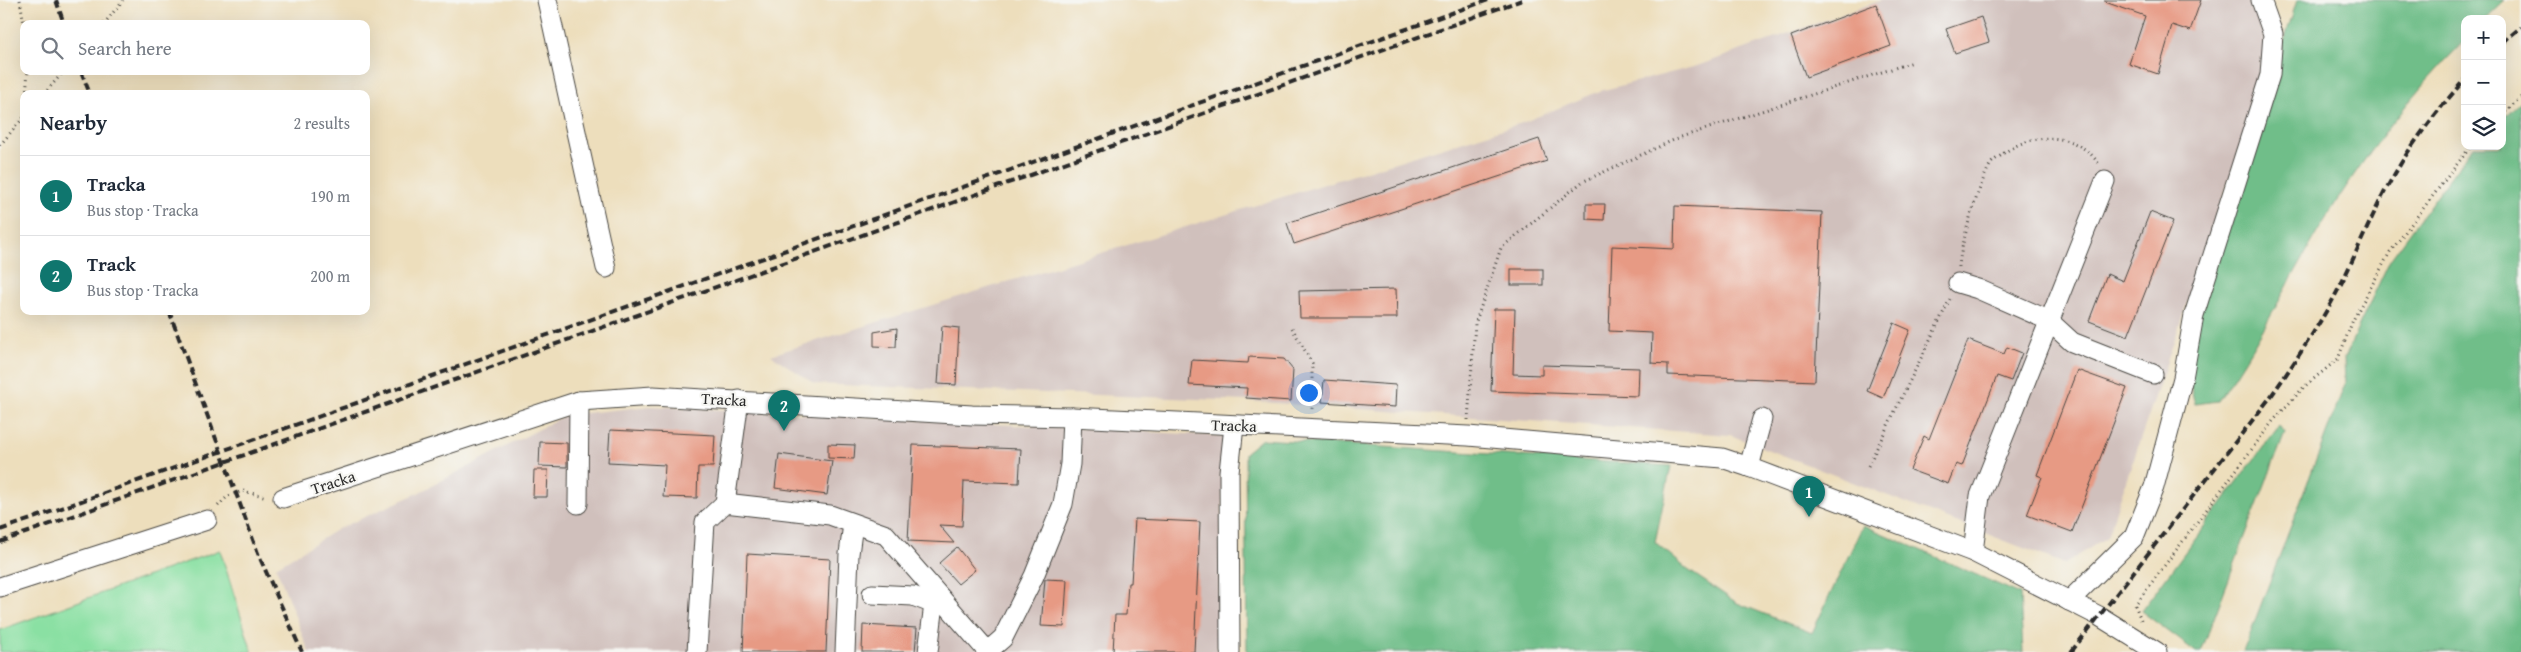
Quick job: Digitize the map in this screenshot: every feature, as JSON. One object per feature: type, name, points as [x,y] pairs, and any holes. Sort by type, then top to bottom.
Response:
[{"type":"street","points":[[546,0],[606,268]]},
{"type":"street","points":[[2260,0],[2273,34]]},
{"type":"street","points":[[2069,601],[2134,537],[2154,487],[2183,378],[2194,315],[2270,75],[2275,6],[2278,0]]},
{"type":"street","points":[[1972,552],[1980,496],[2048,320],[2105,181]]},
{"type":"street","points":[[1958,283],[1978,289],[2048,320],[2072,342],[2153,374]]},
{"type":"street","name":"Tracka","points":[[283,498],[579,401],[653,396],[972,416],[1072,417],[1468,436],[1722,458],[1972,552],[2099,616],[2157,652]]},
{"type":"street","points":[[697,652],[705,522],[725,503],[739,400]]},
{"type":"street","points":[[578,504],[579,401]]},
{"type":"street","points":[[725,503],[830,515],[886,535],[938,601],[988,652],[1003,638],[1034,576],[1063,504],[1070,464],[1072,417]]},
{"type":"street","points":[[1749,467],[1762,419]]},
{"type":"street","points":[[1230,652],[1229,472],[1234,426]]},
{"type":"street","points":[[0,587],[207,520]]},
{"type":"street","points":[[845,652],[849,554],[853,524]]},
{"type":"street","points":[[872,594],[912,596],[938,601]]},
{"type":"street","points":[[928,652],[938,601]]},
{"type":"path","points":[[20,0],[23,20]]},
{"type":"path","points":[[107,20],[123,0]]},
{"type":"path","points":[[1468,436],[1476,324],[1501,248],[1582,182],[1678,138],[1913,62]]},
{"type":"path","points":[[26,90],[28,75]]},
{"type":"path","points":[[47,90],[61,75]]},
{"type":"path","points":[[2506,111],[2521,97]]},
{"type":"path","points":[[0,145],[20,121]]},
{"type":"path","points":[[2142,622],[2135,605],[2273,422],[2304,387],[2338,358],[2353,320],[2390,252],[2468,150]]},
{"type":"path","points":[[1292,328],[1312,363],[1312,428]]},
{"type":"path","points":[[207,520],[220,502],[228,496],[244,490],[262,496],[283,498]]},
{"type":"shaded area","points":[[1882,0],[2269,0],[2279,34],[2107,537],[2065,564],[1730,435],[1247,401],[815,384],[771,355],[1522,123],[1600,91],[1697,66]]},
{"type":"shaded area","points":[[651,406],[1225,436],[1217,652],[309,652],[276,567],[338,529],[418,493],[566,415]]},
{"type":"green space","points":[[2297,0],[2505,0],[2489,15],[2461,15],[2461,44],[2406,105],[2353,176],[2322,225],[2246,359],[2218,401],[2195,404],[2188,377],[2199,313]]},
{"type":"green space","points":[[2521,101],[2521,652],[2243,652],[2345,384],[2344,358],[2390,260],[2470,150],[2506,150],[2506,115]]},
{"type":"green space","points":[[2279,426],[2285,432],[2201,652],[2196,652],[2141,611]]},
{"type":"green space","points":[[1262,439],[1671,466],[1655,542],[1688,570],[1737,603],[1812,633],[1863,525],[2020,594],[2023,652],[1247,652],[1245,453]]},
{"type":"green space","points":[[220,550],[252,652],[0,652],[0,630]]},
{"type":"building","points":[[2105,0],[2201,0],[2190,31],[2172,25],[2158,74],[2129,64],[2145,16],[2105,2]]},
{"type":"building","points":[[1876,4],[1891,46],[1806,77],[1791,36]]},
{"type":"building","points":[[1981,17],[1989,42],[1955,53],[1946,29]]},
{"type":"building","points":[[1539,139],[1547,161],[1294,244],[1287,223]]},
{"type":"building","points":[[1586,204],[1605,204],[1604,220],[1586,219]]},
{"type":"building","points":[[1675,206],[1822,212],[1815,381],[1668,375],[1668,364],[1651,363],[1652,333],[1609,331],[1612,246],[1674,249]]},
{"type":"building","points":[[2150,212],[2173,221],[2128,336],[2089,321],[2107,274],[2123,281]]},
{"type":"building","points":[[1511,269],[1543,269],[1543,285],[1511,285]]},
{"type":"building","points":[[1396,289],[1397,318],[1300,318],[1299,291]]},
{"type":"building","points":[[1494,309],[1515,309],[1513,374],[1542,375],[1542,365],[1639,368],[1638,396],[1491,391]]},
{"type":"building","points":[[1894,323],[1910,330],[1883,398],[1867,391]]},
{"type":"building","points":[[942,326],[959,328],[956,385],[938,384]]},
{"type":"building","points":[[897,328],[896,347],[874,346],[874,332]]},
{"type":"building","points":[[1968,340],[2004,354],[2007,347],[2022,353],[2011,381],[1997,376],[1962,466],[1956,464],[1948,484],[1910,470],[1924,436],[1929,439]]},
{"type":"building","points":[[1249,357],[1284,359],[1293,370],[1291,401],[1246,398],[1247,388],[1189,385],[1192,360],[1248,363]]},
{"type":"building","points":[[2077,370],[2127,388],[2072,532],[2027,515],[2042,477],[2037,475]]},
{"type":"building","points":[[1324,380],[1396,385],[1395,407],[1322,402]]},
{"type":"building","points":[[610,430],[715,435],[713,467],[698,467],[697,498],[663,497],[665,465],[608,462]]},
{"type":"building","points":[[540,442],[567,443],[567,467],[539,466]]},
{"type":"building","points":[[828,444],[855,445],[854,459],[828,458]]},
{"type":"building","points":[[913,445],[1021,449],[1019,483],[964,481],[962,526],[939,525],[954,543],[908,541]]},
{"type":"building","points":[[779,454],[832,461],[827,495],[775,488]]},
{"type":"building","points":[[534,470],[548,470],[547,497],[533,497]]},
{"type":"building","points":[[1135,519],[1200,522],[1194,652],[1113,652],[1115,615],[1126,615],[1128,583],[1131,583]]},
{"type":"building","points":[[957,547],[975,570],[958,584],[939,563]]},
{"type":"building","points":[[747,554],[830,559],[826,652],[743,652]]},
{"type":"building","points":[[1045,579],[1067,580],[1064,627],[1041,626]]},
{"type":"building","points":[[863,625],[917,628],[915,652],[862,652]]},
{"type":"railway","points":[[56,0],[63,20]]},
{"type":"railway","points":[[0,530],[1488,0]]},
{"type":"railway","points":[[0,542],[1522,0]]},
{"type":"railway","points":[[2506,40],[2521,27]]},
{"type":"railway","points":[[83,75],[88,90]]},
{"type":"railway","points":[[2071,652],[2285,376],[2331,303],[2379,203],[2404,158],[2461,84]]},
{"type":"railway","points":[[170,315],[259,556],[302,652]]},
{"type":"place","name":"Track","points":[[784,431]]},
{"type":"place","name":"Tracka","points":[[1809,517]]}]
